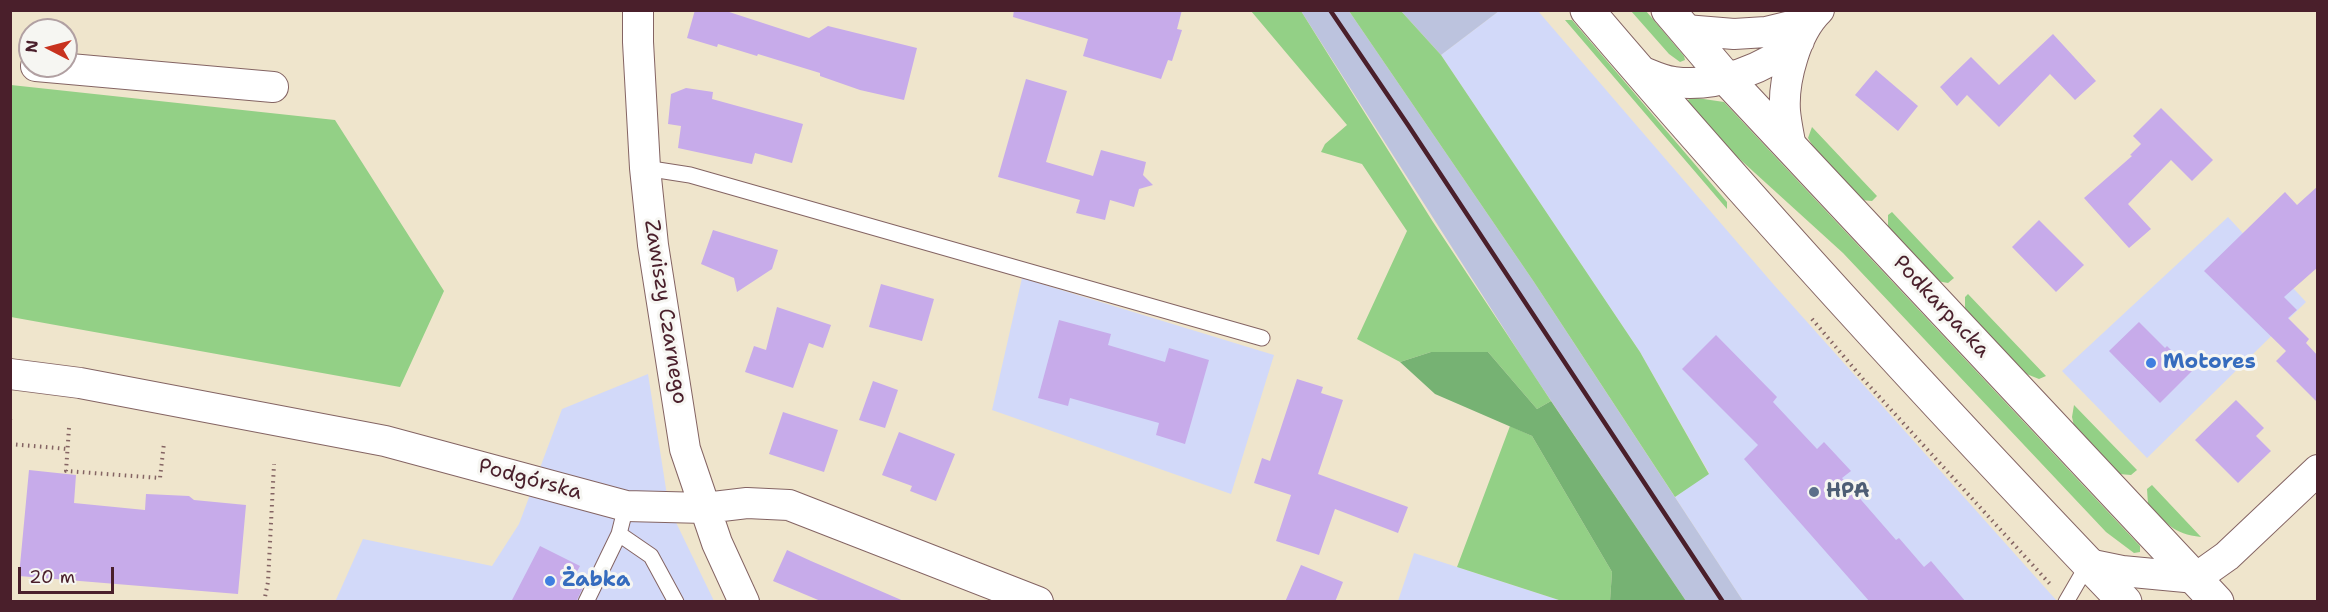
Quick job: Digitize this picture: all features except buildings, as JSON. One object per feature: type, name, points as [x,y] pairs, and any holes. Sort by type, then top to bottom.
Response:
[{"type":"main road","points":[[1587,10],[1735,182],[2124,602]]},
{"type":"main road","name":"Podkarpacka","points":[[1677,20],[1725,77],[2203,594]]},
{"type":"street","name":"Zawiszy Czarnego","points":[[638,10],[645,168],[653,245],[685,449],[724,560],[744,602]]},
{"type":"street","points":[[1677,20],[1734,34],[1766,32],[1808,24]]},
{"type":"street","points":[[1638,70],[1672,82],[1699,83],[1750,71],[1781,56],[1808,24]]},
{"type":"street","points":[[1791,148],[1785,110],[1787,74],[1808,24]]},
{"type":"street","points":[[78,70],[273,87]]},
{"type":"street","name":"Podgórska","points":[[10,374],[80,383],[385,441],[626,506],[705,508],[747,502],[789,505],[1038,602]]},
{"type":"street","points":[[2088,564],[2122,571],[2203,594],[2227,556],[2318,470]]},
{"type":"lane","points":[[645,168],[690,175],[1262,338]]},
{"type":"lane","points":[[586,602],[619,534],[626,506]]},
{"type":"lane","points":[[619,534],[651,556],[676,602]]},
{"type":"lane","points":[[2066,602],[2088,564]]},
{"type":"path","points":[[69,428],[66,471],[160,478],[164,443]]},
{"type":"path","points":[[10,444],[68,449]]},
{"type":"path","points":[[264,602],[268,582],[274,464]]},
{"type":"shaded area","points":[[1301,11],[1349,11],[1534,282],[1743,601],[1686,601],[1529,368]]},
{"type":"shaded area","points":[[1401,11],[1499,11],[1441,55]]},
{"type":"shaded area","points":[[1499,11],[1538,11],[1774,285],[2057,601],[1743,601],[1675,497],[1709,473],[1640,352],[1441,55]]},
{"type":"shaded area","points":[[2228,217],[2306,302],[2147,458],[2062,371]]},
{"type":"shaded area","points":[[1022,278],[1274,355],[1231,494],[992,410]]},
{"type":"shaded area","points":[[648,374],[669,508],[714,601],[335,602],[363,539],[492,566],[519,524],[562,409]]},
{"type":"shaded area","points":[[1414,553],[1457,567],[1562,601],[1398,601]]},
{"type":"green space","points":[[1251,11],[1301,11],[1433,222],[1551,401],[1537,409],[1488,352],[1431,352],[1400,362],[1357,339],[1407,231],[1362,164],[1321,152],[1325,144],[1347,125]]},
{"type":"green space","points":[[1349,11],[1401,11],[1441,55],[1640,352],[1709,474],[1675,497],[1534,282]]},
{"type":"green space","points":[[1631,11],[1646,11],[1685,60],[1680,62],[1669,54]]},
{"type":"green space","points":[[1565,20],[1572,20],[1727,202],[1727,209]]},
{"type":"green space","points":[[11,85],[335,120],[444,291],[400,387],[11,317]]},
{"type":"green space","points":[[1690,97],[1724,102],[2140,546],[2140,552],[2134,553],[2106,532],[1843,253],[1722,143],[1687,102]]},
{"type":"green space","points":[[1812,127],[1877,196],[1872,201],[1861,200],[1817,153],[1808,138]]},
{"type":"green space","points":[[1892,212],[1954,278],[1948,283],[1937,281],[1888,229],[1888,215]]},
{"type":"green space","points":[[1968,294],[2046,376],[2039,379],[2024,373],[1965,310],[1965,297]]},
{"type":"green space","points":[[1431,352],[1488,352],[1537,409],[1551,401],[1686,601],[1610,601],[1612,572],[1532,436],[1435,394],[1400,362]]},
{"type":"green space","points":[[2074,405],[2137,470],[2131,475],[2119,474],[2074,426],[2072,417]]},
{"type":"green space","points":[[1510,426],[1532,436],[1612,572],[1610,601],[1562,601],[1457,567]]},
{"type":"green space","points":[[2152,485],[2201,537],[2183,533],[2160,517],[2148,504],[2147,489]]},
{"type":"railway","points":[[1330,10],[1723,602]]},
{"type":"place","name":"Motores","points":[[2151,363]]},
{"type":"place","name":"HPA","points":[[1814,492]]},
{"type":"place","name":"Żabka","points":[[550,581]]}]
